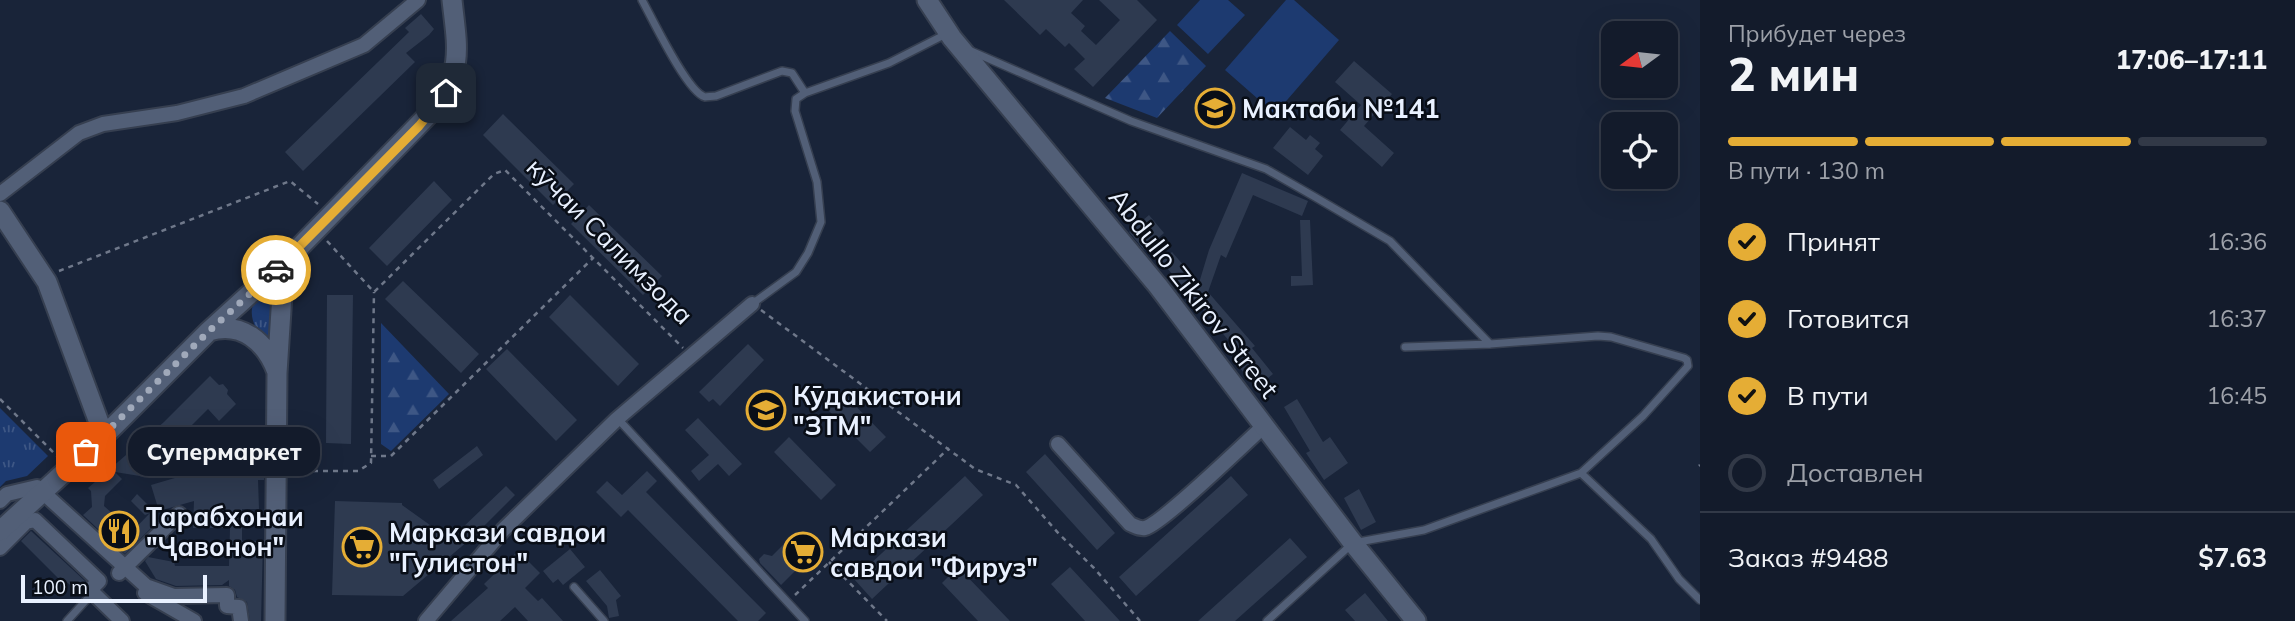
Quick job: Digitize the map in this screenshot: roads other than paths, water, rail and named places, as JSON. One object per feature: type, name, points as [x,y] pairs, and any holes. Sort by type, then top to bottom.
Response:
[{"type":"street","points":[[0,194],[79,133],[103,124],[177,113],[244,96],[364,45],[418,0]]},
{"type":"street","points":[[0,531],[104,436],[209,331],[284,263],[419,126],[446,93],[454,76],[457,59],[452,0]]},
{"type":"street","name":"Abdullo Zikirov Street","points":[[927,0],[954,39],[1158,286],[1353,543],[1416,621]]},
{"type":"street","points":[[0,211],[43,277],[104,436]]},
{"type":"street","points":[[275,621],[277,373],[284,263]]},
{"type":"street","points":[[254,291],[272,287],[278,292],[282,302]]},
{"type":"street","points":[[254,291],[246,316],[277,373]]},
{"type":"street","name":"кӯчаи Салимзода","points":[[426,621],[503,530],[617,419],[752,304]]},
{"type":"street","points":[[209,331],[223,327],[235,328],[258,341]]},
{"type":"street","points":[[1058,444],[1130,524],[1146,528],[1168,512],[1264,426]]},
{"type":"street","points":[[0,501],[7,494],[37,487],[39,495],[117,571],[160,603],[194,621]]},
{"type":"street","points":[[39,495],[138,581],[171,596],[227,595],[227,606],[239,607],[241,621]]},
{"type":"street","points":[[88,598],[179,514]]},
{"type":"street","points":[[0,548],[26,522],[35,520],[99,581],[90,590],[122,621]]},
{"type":"lane","points":[[642,0],[680,69],[694,89],[705,97],[716,96],[776,72],[787,71],[795,76],[804,93]]},
{"type":"lane","points":[[752,304],[796,272],[808,253],[821,222],[817,182],[794,105],[796,99],[804,93],[954,39],[1131,121],[1266,169],[1306,191],[1390,242],[1490,344]]},
{"type":"lane","points":[[1267,621],[1353,543],[1424,530],[1581,472],[1643,416],[1687,368],[1687,360],[1611,337],[1405,346]]},
{"type":"lane","points":[[617,419],[805,621]]},
{"type":"lane","points":[[1581,472],[1651,539],[1679,579],[1700,600]]},
{"type":"lane","points":[[574,587],[604,621]]},
{"type":"lane","points":[[67,621],[88,598]]},
{"type":"place","name":"Мактаби №141","points":[[1215,108]]},
{"type":"place","name":"Кӯдакистони \"ЗТМ\"","points":[[766,410]]},
{"type":"place","name":"Супермаркет","points":[[86,452]]},
{"type":"place","name":"Тарабхонаи \"Ҷавонон\"","points":[[119,531]]},
{"type":"place","name":"Маркази савдои \"Гулистон\"","points":[[362,547]]},
{"type":"place","name":"Маркази савдои \"Фируз\"","points":[[803,552]]}]
